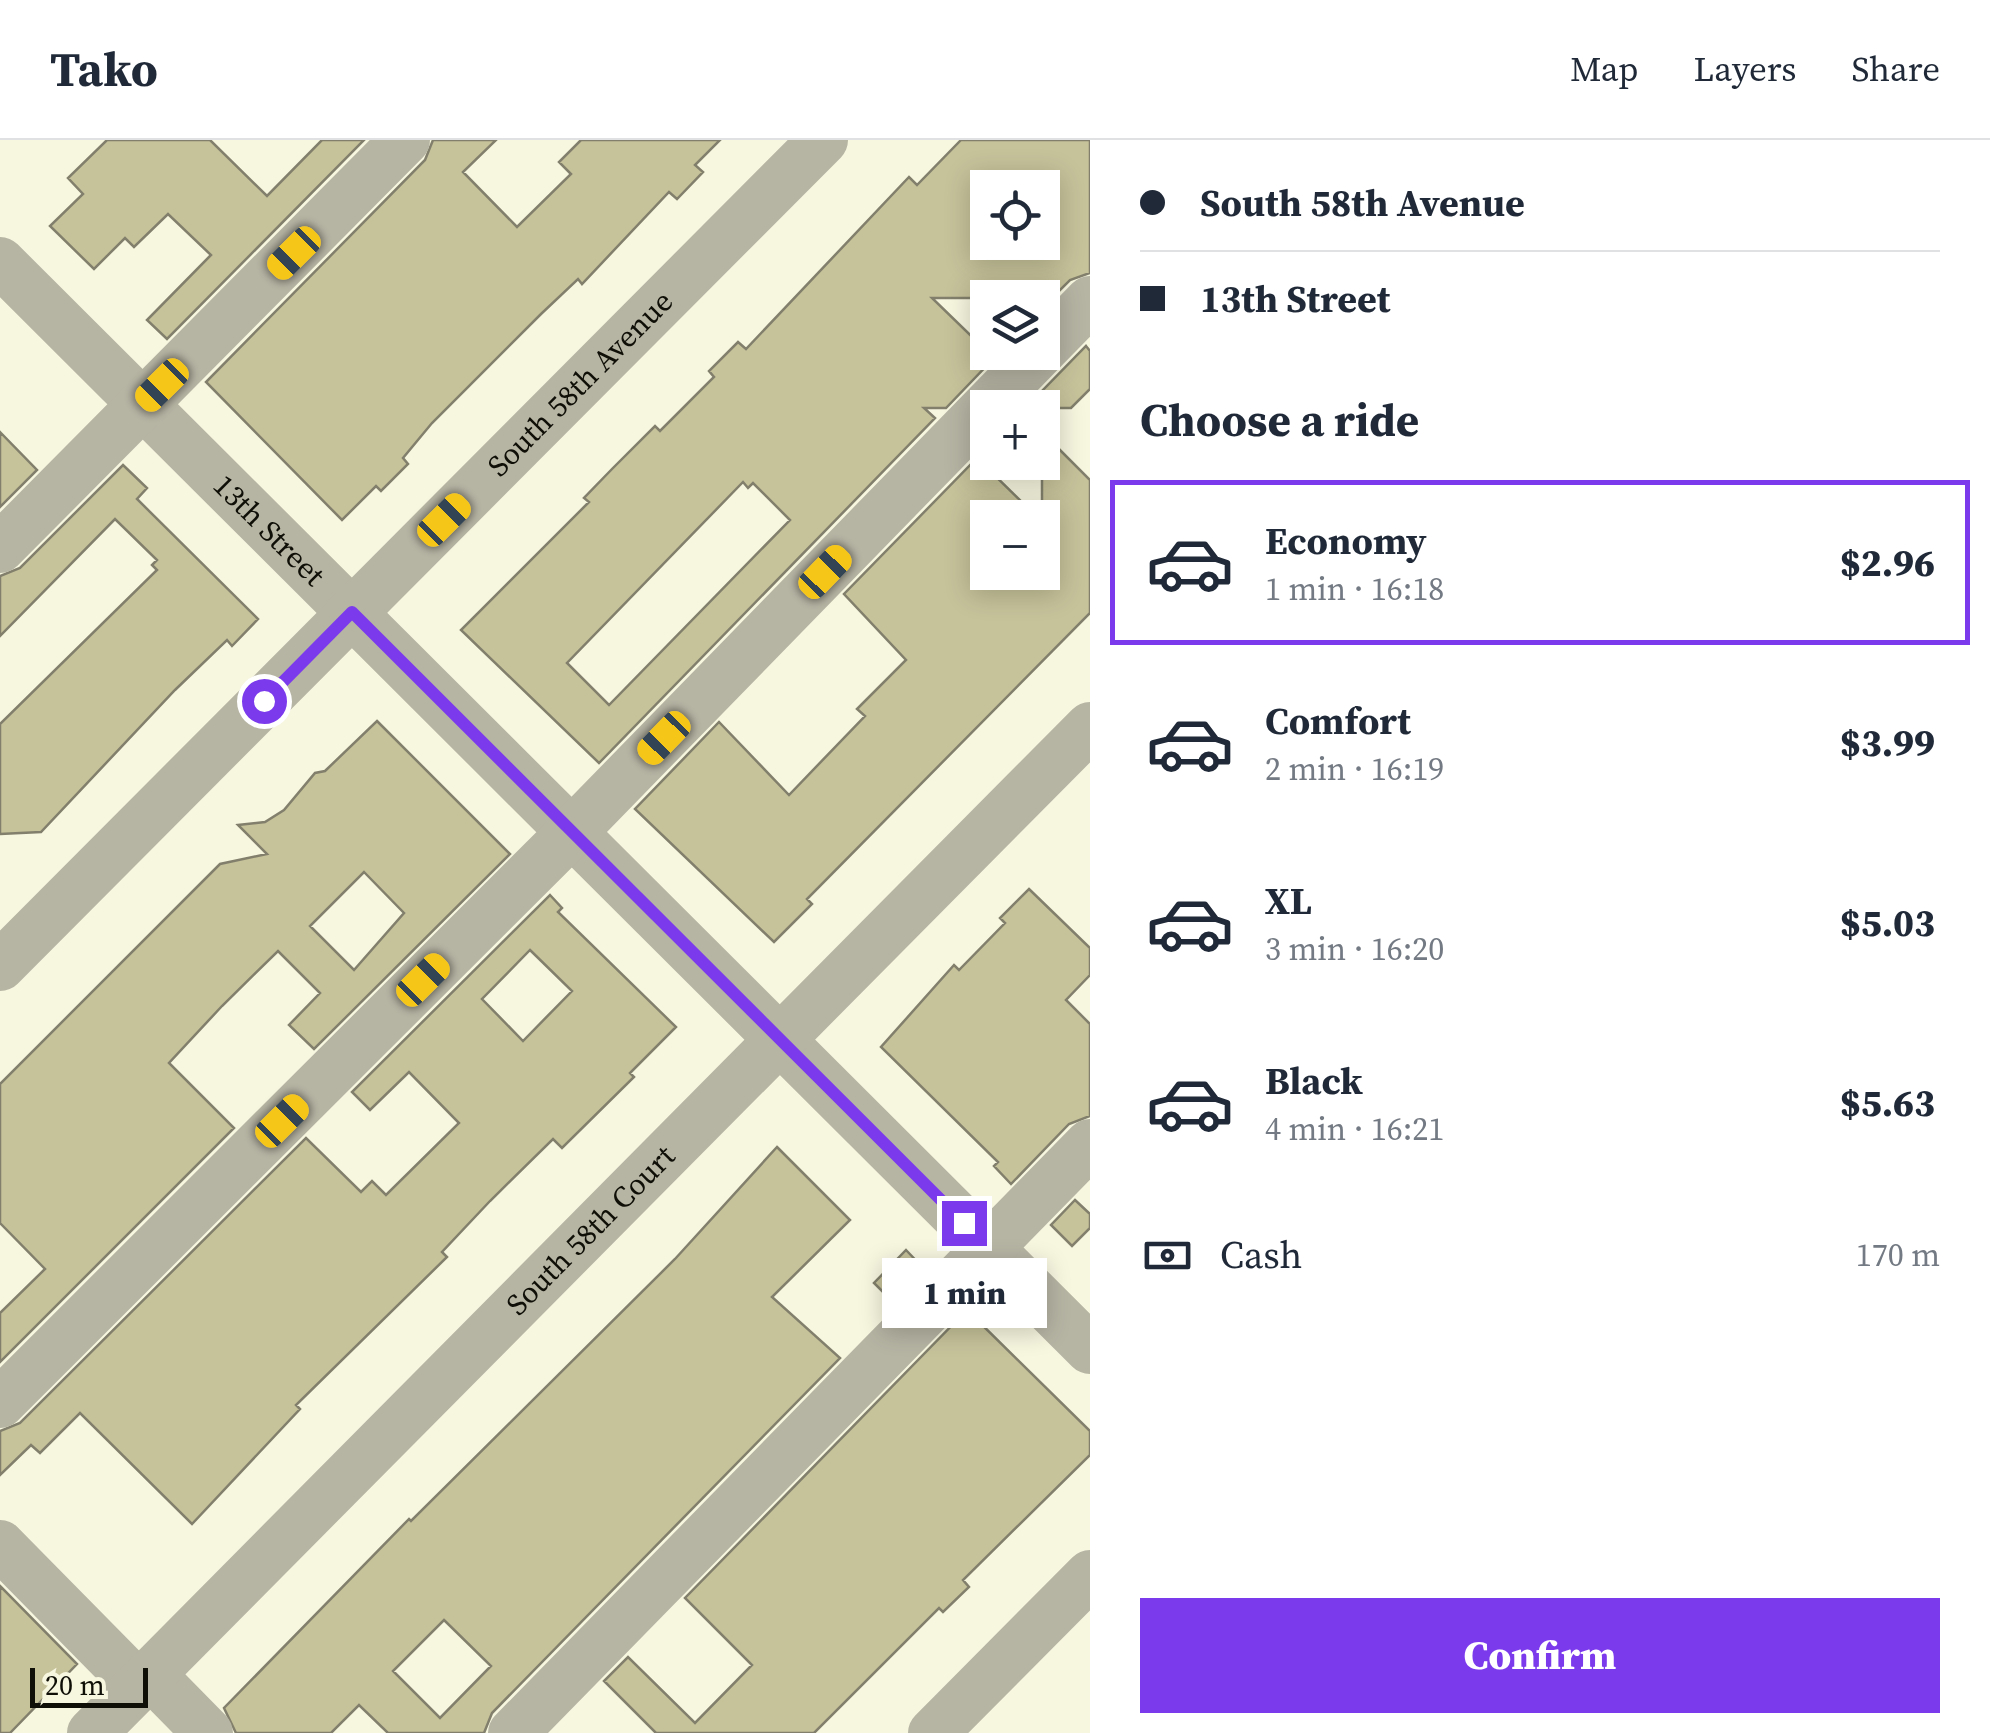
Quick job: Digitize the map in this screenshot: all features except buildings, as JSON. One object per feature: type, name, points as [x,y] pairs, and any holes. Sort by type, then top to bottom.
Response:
[{"type":"street","points":[[0,548],[406,140]]},
{"type":"street","name":"South 58th Avenue","points":[[0,966],[823,140]]},
{"type":"street","name":"13th Street","points":[[0,262],[1090,1348]]},
{"type":"street","points":[[1060,332],[1090,301]]},
{"type":"street","points":[[0,1403],[572,832],[1022,370]]},
{"type":"street","name":"South 58th Court","points":[[92,1733],[1090,727]]},
{"type":"street","points":[[513,1733],[1090,1144]]},
{"type":"street","points":[[0,1545],[144,1680],[208,1733]]},
{"type":"street","points":[[933,1733],[1090,1575]]},
{"type":"route","points":[[264,701],[352,612],[964,1223]]}]
